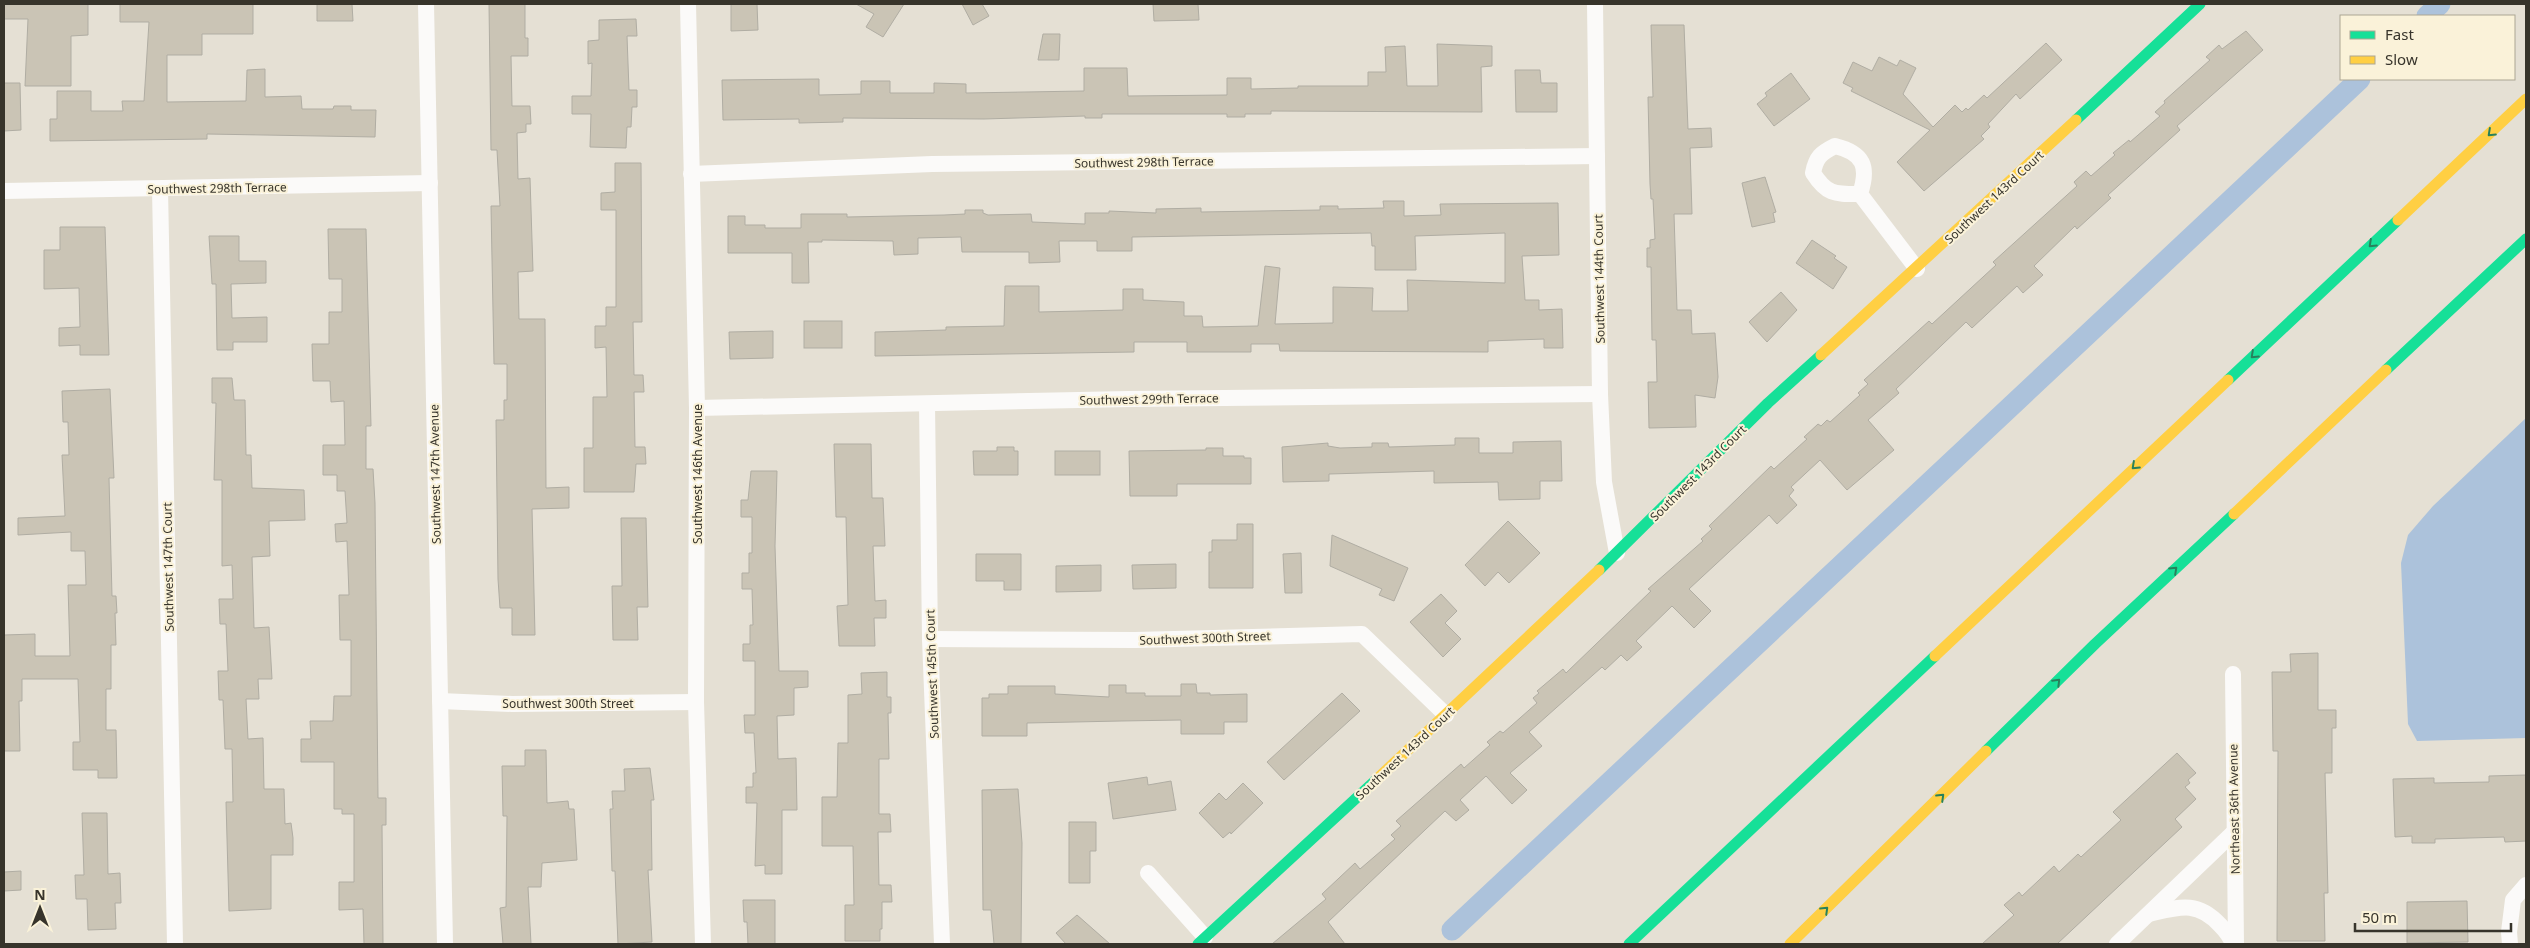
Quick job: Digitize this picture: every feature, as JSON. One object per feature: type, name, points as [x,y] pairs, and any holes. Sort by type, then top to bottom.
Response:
[{"type":"main road","name":"Southwest 143rd Court","points":[[1201,941],[1446,715],[1617,553],[1768,403],[1917,269],[2200,4]]},
{"type":"main road","points":[[1629,944],[2526,99]]},
{"type":"main road","points":[[1790,944],[2095,644],[2526,239]]},
{"type":"street","name":"Southwest 147th Avenue","points":[[426,4],[445,944]]},
{"type":"street","name":"Southwest 146th Avenue","points":[[688,4],[697,408],[696,702],[703,944]]},
{"type":"street","name":"Southwest 144th Court","points":[[1595,4],[1600,394],[1604,482],[1617,553]]},
{"type":"street","name":"Southwest 298th Terrace","points":[[691,174],[932,164],[1597,156]]},
{"type":"street","name":"Southwest 298th Terrace","points":[[4,191],[160,190],[430,183]]},
{"type":"street","name":"Southwest 147th Court","points":[[160,190],[175,944]]},
{"type":"street","points":[[1860,194],[1917,269]]},
{"type":"street","name":"Southwest 299th Terrace","points":[[697,408],[1600,394]]},
{"type":"street","name":"Southwest 145th Court","points":[[928,404],[930,639],[942,944]]},
{"type":"street","name":"Southwest 300th Street","points":[[930,639],[1135,640],[1362,634],[1446,715]]},
{"type":"street","name":"Northeast 36th Avenue","points":[[2233,674],[2234,944]]},
{"type":"street","name":"Southwest 300th Street","points":[[440,700],[512,704],[696,702]]},
{"type":"street","points":[[2117,944],[2235,831]]},
{"type":"street","points":[[1148,873],[1201,941]]},
{"type":"street","points":[[2510,944],[2509,932],[2513,900],[2526,884]]},
{"type":"street","points":[[2149,914],[2181,906],[2202,909],[2230,936],[2234,944]]},
{"type":"water","points":[[2526,418],[2526,738],[2417,741],[2408,724],[2401,563],[2408,535],[2433,506]]},
{"type":"building","points":[[4,4],[88,4],[88,35],[71,36],[71,86],[25,86],[28,19],[4,19]]},
{"type":"building","points":[[120,4],[253,4],[253,34],[202,34],[202,55],[167,55],[167,102],[246,101],[247,70],[265,69],[265,97],[301,96],[302,109],[333,109],[334,106],[351,106],[351,110],[376,110],[375,137],[207,134],[207,139],[50,141],[50,119],[57,119],[57,91],[91,91],[91,111],[123,111],[122,101],[144,101],[149,22],[120,22]]},
{"type":"building","points":[[317,4],[352,4],[353,21],[317,21]]},
{"type":"building","points":[[489,4],[525,4],[525,38],[528,38],[528,56],[511,56],[512,106],[530,106],[531,124],[526,124],[526,132],[517,133],[518,179],[530,178],[533,271],[518,272],[519,319],[545,319],[546,488],[569,487],[569,508],[532,509],[535,635],[512,635],[512,608],[500,608],[496,420],[504,420],[504,400],[507,400],[507,364],[494,364],[491,206],[500,206],[497,150],[491,150]]},
{"type":"building","points":[[731,4],[757,4],[758,30],[731,31]]},
{"type":"building","points":[[856,4],[904,4],[883,37],[866,27],[874,14]]},
{"type":"building","points":[[962,4],[982,4],[989,16],[973,25]]},
{"type":"building","points":[[1153,4],[1198,4],[1199,20],[1154,21]]},
{"type":"building","points":[[636,19],[637,36],[627,36],[629,90],[637,90],[637,107],[632,107],[631,127],[627,127],[626,148],[590,147],[591,114],[572,114],[572,96],[591,96],[592,63],[588,64],[588,41],[599,40],[599,20]]},
{"type":"building","points":[[1651,25],[1684,25],[1688,129],[1711,128],[1712,147],[1690,148],[1692,214],[1674,214],[1677,310],[1691,310],[1692,334],[1715,333],[1718,377],[1715,398],[1695,395],[1696,427],[1649,428],[1648,382],[1657,382],[1656,340],[1652,340],[1651,267],[1647,267],[1647,248],[1650,248],[1650,240],[1655,239],[1653,199],[1651,199],[1650,184],[1648,97],[1653,97]]},
{"type":"building","points":[[2246,31],[2263,50],[2177,126],[2180,130],[2108,195],[2111,198],[2077,229],[2075,226],[2034,266],[2043,275],[2023,293],[2017,286],[1972,328],[1966,322],[1896,389],[1899,393],[1868,420],[1894,450],[1847,490],[1820,460],[1791,487],[1794,490],[1789,496],[1797,505],[1777,524],[1769,515],[1689,589],[1711,611],[1694,628],[1672,606],[1636,641],[1642,647],[1627,661],[1621,655],[1605,670],[1602,667],[1529,732],[1542,746],[1510,773],[1527,790],[1512,804],[1486,776],[1460,800],[1469,810],[1456,821],[1445,811],[1328,922],[1345,944],[1272,944],[1326,899],[1322,894],[1355,863],[1360,869],[1395,839],[1391,835],[1401,826],[1396,821],[1461,764],[1464,768],[1490,745],[1487,742],[1500,731],[1503,733],[1537,703],[1533,698],[1539,693],[1537,691],[1563,669],[1566,673],[1651,591],[1648,589],[1703,541],[1701,539],[1712,529],[1709,526],[1771,466],[1774,469],[1807,439],[1804,437],[1818,424],[1821,426],[1827,420],[1830,422],[1860,395],[1858,393],[1868,384],[1864,380],[1929,321],[1932,324],[1996,265],[1993,262],[2077,186],[2074,182],[2086,171],[2091,176],[2115,155],[2113,153],[2129,140],[2130,142],[2160,116],[2155,112],[2165,103],[2164,101],[2210,60],[2206,57],[2219,45],[2222,49]]},
{"type":"building","points":[[1043,34],[1060,34],[1059,60],[1038,60]]},
{"type":"building","points":[[2046,43],[2062,60],[2020,99],[2016,94],[1988,124],[1990,127],[1981,136],[1984,139],[1924,191],[1897,162],[1930,130],[1851,91],[1853,88],[1843,83],[1853,62],[1872,71],[1879,57],[1897,66],[1900,60],[1916,68],[1903,94],[1933,127],[1955,105],[1962,112],[1966,108],[1968,110],[1984,95],[1987,98]]},
{"type":"building","points":[[1437,44],[1492,46],[1492,66],[1481,67],[1482,112],[1271,111],[1271,114],[1245,114],[1245,117],[1227,117],[1227,114],[1102,114],[1102,118],[1085,118],[1085,116],[984,119],[843,118],[843,122],[799,123],[799,119],[723,120],[722,80],[819,79],[819,95],[861,94],[861,81],[890,81],[890,93],[934,93],[934,83],[966,84],[966,93],[1084,91],[1084,68],[1127,68],[1128,96],[1227,95],[1227,78],[1251,78],[1251,89],[1298,88],[1298,86],[1368,86],[1368,72],[1386,72],[1385,47],[1405,46],[1407,86],[1438,86]]},
{"type":"building","points":[[1515,70],[1540,70],[1541,83],[1557,83],[1557,112],[1516,112]]},
{"type":"building","points":[[1791,73],[1810,99],[1774,126],[1757,104],[1767,96],[1765,93]]},
{"type":"building","points":[[4,83],[20,83],[21,130],[4,131]]},
{"type":"building","points":[[615,163],[641,163],[642,322],[633,322],[634,375],[643,375],[644,392],[634,392],[635,447],[645,447],[646,464],[636,464],[634,492],[584,492],[584,448],[593,448],[593,397],[607,397],[606,347],[595,348],[595,326],[606,326],[606,307],[616,307],[616,210],[601,210],[601,193],[615,192]]},
{"type":"building","points":[[1765,177],[1776,212],[1773,213],[1775,222],[1752,227],[1742,183]]},
{"type":"building","points":[[1383,201],[1404,201],[1404,216],[1441,215],[1440,204],[1558,203],[1559,255],[1522,256],[1525,300],[1539,300],[1539,310],[1562,309],[1563,348],[1544,348],[1544,339],[1488,341],[1488,352],[1280,351],[1279,344],[1251,344],[1251,352],[1187,352],[1187,342],[1134,342],[1134,352],[875,356],[875,332],[946,330],[946,327],[1004,326],[1005,286],[1039,286],[1039,312],[1123,310],[1123,289],[1143,289],[1143,300],[1184,302],[1184,316],[1202,316],[1203,327],[1258,326],[1265,266],[1280,268],[1275,324],[1333,323],[1333,287],[1373,288],[1372,311],[1408,311],[1407,280],[1505,283],[1505,233],[1415,236],[1416,270],[1375,270],[1375,246],[1372,246],[1371,233],[1132,237],[1132,251],[1097,251],[1097,241],[1059,241],[1060,262],[1029,263],[1029,252],[962,252],[961,237],[918,238],[918,254],[894,255],[893,241],[822,240],[822,242],[808,242],[809,283],[792,283],[792,253],[728,253],[728,216],[745,216],[745,225],[765,225],[765,228],[801,228],[801,214],[847,214],[847,217],[944,215],[965,214],[965,210],[983,210],[983,213],[988,215],[1031,214],[1032,222],[1085,224],[1085,213],[1109,213],[1109,211],[1156,213],[1156,209],[1201,208],[1201,212],[1320,210],[1320,206],[1338,206],[1338,209],[1384,208]]},
{"type":"building","points":[[60,227],[105,227],[109,355],[80,355],[80,345],[59,346],[59,328],[80,327],[79,288],[44,289],[44,250],[60,250]]},
{"type":"building","points":[[328,229],[366,229],[371,426],[366,426],[366,469],[373,469],[375,503],[378,798],[386,798],[386,825],[382,825],[383,944],[364,944],[363,909],[339,910],[339,882],[354,882],[354,814],[342,814],[342,809],[334,809],[334,762],[301,762],[301,739],[311,739],[310,721],[333,721],[334,696],[351,696],[351,640],[340,640],[339,595],[349,595],[347,541],[336,542],[335,524],[347,523],[345,491],[337,491],[337,475],[323,475],[323,445],[345,445],[344,401],[331,402],[330,381],[313,381],[312,344],[329,344],[329,312],[342,312],[342,279],[329,279]]},
{"type":"building","points":[[209,236],[239,236],[239,261],[266,261],[266,283],[231,284],[232,318],[267,317],[267,342],[233,342],[233,350],[217,350],[216,284],[212,284]]},
{"type":"building","points":[[1812,240],[1836,256],[1834,258],[1847,267],[1833,289],[1796,263]]},
{"type":"building","points":[[1781,292],[1797,310],[1767,342],[1749,322]]},
{"type":"building","points":[[804,321],[842,321],[842,348],[804,348]]},
{"type":"building","points":[[773,331],[773,358],[730,359],[729,332]]},
{"type":"building","points":[[212,378],[232,378],[234,400],[245,400],[246,455],[251,455],[252,488],[304,490],[305,520],[269,521],[270,556],[252,557],[254,628],[269,627],[272,679],[258,679],[259,699],[246,699],[248,739],[263,738],[264,789],[284,789],[285,824],[291,823],[293,838],[293,855],[271,855],[271,909],[229,911],[226,802],[233,802],[232,749],[225,749],[223,700],[219,700],[218,671],[228,671],[226,624],[220,624],[219,599],[233,599],[232,565],[222,566],[222,480],[214,480],[216,403],[212,403]]},
{"type":"building","points":[[110,389],[114,478],[109,478],[112,596],[116,596],[117,613],[115,613],[116,645],[111,645],[111,689],[106,689],[106,730],[116,730],[117,778],[98,778],[98,770],[73,770],[73,742],[80,742],[78,679],[22,679],[22,701],[19,701],[20,751],[4,751],[4,635],[35,634],[35,656],[70,656],[68,585],[86,585],[85,551],[71,551],[71,532],[18,535],[18,518],[65,516],[62,455],[69,455],[68,422],[63,422],[62,391]]},
{"type":"building","points":[[1455,438],[1479,438],[1479,453],[1513,453],[1513,442],[1561,441],[1562,481],[1540,481],[1540,499],[1499,500],[1498,482],[1434,483],[1434,471],[1329,474],[1329,481],[1283,482],[1282,447],[1328,443],[1328,446],[1340,448],[1372,447],[1372,443],[1388,443],[1389,447],[1455,445]]},
{"type":"building","points":[[834,444],[871,444],[872,498],[883,498],[885,546],[873,546],[875,601],[886,600],[886,618],[874,618],[875,646],[839,646],[837,606],[848,605],[846,517],[836,517]]},
{"type":"building","points":[[997,447],[1014,447],[1014,451],[1018,451],[1018,475],[974,475],[973,451],[997,451]]},
{"type":"building","points":[[1206,448],[1223,448],[1223,456],[1251,458],[1251,484],[1177,484],[1177,496],[1130,496],[1129,451],[1206,450]]},
{"type":"building","points":[[1055,451],[1100,451],[1100,475],[1055,475]]},
{"type":"building","points":[[751,471],[777,471],[775,546],[779,671],[808,671],[808,687],[794,688],[794,715],[777,716],[778,759],[796,758],[797,810],[782,810],[782,874],[765,874],[765,865],[755,866],[757,803],[746,803],[746,787],[753,787],[753,773],[756,773],[754,733],[745,733],[744,715],[755,715],[755,661],[743,661],[743,644],[750,644],[750,625],[753,625],[752,589],[742,589],[742,573],[749,573],[749,553],[752,553],[752,517],[741,517],[741,500],[748,500]]},
{"type":"building","points":[[621,518],[646,518],[648,607],[637,607],[638,640],[613,640],[612,586],[622,586]]},
{"type":"building","points":[[1508,521],[1540,553],[1509,583],[1498,572],[1485,586],[1465,565]]},
{"type":"building","points":[[1237,524],[1253,524],[1253,588],[1209,588],[1209,552],[1212,552],[1212,540],[1237,540]]},
{"type":"building","points":[[1332,535],[1408,568],[1394,601],[1379,595],[1382,589],[1330,566]]},
{"type":"building","points":[[1301,553],[1302,593],[1285,593],[1283,554]]},
{"type":"building","points":[[976,554],[1021,554],[1021,590],[1004,590],[1004,581],[976,581]]},
{"type":"building","points":[[1176,564],[1176,588],[1133,589],[1132,565]]},
{"type":"building","points":[[1101,565],[1101,591],[1056,592],[1056,566]]},
{"type":"building","points":[[1441,594],[1457,611],[1445,623],[1461,639],[1443,657],[1410,622]]},
{"type":"building","points":[[2318,653],[2318,710],[2336,710],[2336,728],[2332,728],[2332,773],[2325,773],[2328,893],[2324,893],[2325,941],[2277,941],[2278,751],[2273,751],[2272,672],[2291,672],[2290,654]]},
{"type":"building","points":[[887,672],[887,697],[891,697],[891,713],[888,713],[889,759],[879,759],[879,814],[890,814],[891,832],[878,832],[879,885],[891,885],[892,902],[882,902],[880,941],[845,941],[845,905],[854,905],[853,846],[822,846],[822,797],[837,797],[838,743],[848,743],[848,695],[862,694],[861,673]]},
{"type":"building","points":[[1181,684],[1196,684],[1197,693],[1210,693],[1210,695],[1247,694],[1247,722],[1224,722],[1224,734],[1181,734],[1181,720],[1027,723],[1027,736],[982,736],[982,698],[989,698],[989,694],[1008,694],[1008,686],[1055,686],[1055,694],[1109,697],[1109,685],[1126,685],[1126,693],[1145,693],[1145,696],[1181,696]]},
{"type":"building","points":[[1342,693],[1360,711],[1284,780],[1267,762]]},
{"type":"building","points":[[525,750],[546,750],[547,803],[568,801],[569,809],[574,809],[577,860],[542,863],[541,887],[528,887],[531,944],[503,944],[500,908],[506,907],[507,816],[503,816],[502,766],[525,766]]},
{"type":"building","points":[[2177,753],[2196,773],[2188,780],[2190,783],[2185,787],[2196,799],[2175,819],[2182,827],[2057,944],[1982,944],[2014,915],[2004,905],[2019,892],[2022,896],[2054,866],[2059,872],[2078,854],[2081,857],[2121,820],[2113,812]]},
{"type":"building","points":[[650,768],[654,800],[651,800],[652,870],[648,870],[652,942],[618,944],[615,871],[612,871],[610,809],[613,809],[612,791],[625,791],[624,769]]},
{"type":"building","points":[[2526,775],[2526,841],[2505,842],[2504,837],[2435,839],[2435,843],[2412,843],[2412,836],[2395,837],[2393,779],[2434,778],[2434,783],[2489,782],[2489,776]]},
{"type":"building","points":[[1147,777],[1148,785],[1171,781],[1176,810],[1113,819],[1108,783]]},
{"type":"building","points":[[1243,783],[1263,803],[1231,834],[1230,832],[1223,838],[1199,813],[1219,793],[1226,800]]},
{"type":"building","points":[[1018,789],[1022,843],[1021,944],[994,944],[991,910],[983,910],[982,790]]},
{"type":"building","points":[[82,813],[107,813],[108,874],[120,873],[121,903],[115,903],[116,929],[88,930],[87,899],[76,899],[75,875],[84,875]]},
{"type":"building","points":[[1069,822],[1096,822],[1096,851],[1090,851],[1090,883],[1069,883]]},
{"type":"building","points":[[21,871],[21,890],[4,891],[4,872]]},
{"type":"building","points":[[743,900],[775,900],[775,944],[748,944]]},
{"type":"building","points":[[2467,901],[2468,942],[2407,943],[2407,902]]},
{"type":"building","points":[[1077,915],[1110,944],[1066,944],[1056,933]]},
{"type":"waterway","points":[[2428,15],[2440,4]]},
{"type":"waterway","points":[[1452,930],[2359,80]]},
{"type":"traffic: fast","points":[[2076,120],[2200,4]]},
{"type":"traffic: fast","points":[[2228,380],[2398,220]]},
{"type":"traffic: fast","points":[[2386,370],[2526,239]]},
{"type":"traffic: fast","points":[[1599,570],[1768,403],[1821,355]]},
{"type":"traffic: fast","points":[[1986,751],[2095,644],[2234,514]]},
{"type":"traffic: fast","points":[[1629,944],[1935,656]]},
{"type":"traffic: fast","points":[[1198,944],[1377,779]]},
{"type":"traffic: slow","points":[[2398,220],[2526,99]]},
{"type":"traffic: slow","points":[[1821,355],[2076,120]]},
{"type":"traffic: slow","points":[[2234,514],[2386,370]]},
{"type":"traffic: slow","points":[[1935,656],[2228,380]]},
{"type":"traffic: slow","points":[[1377,779],[1599,570]]},
{"type":"traffic: slow","points":[[1790,944],[1986,751]]}]
